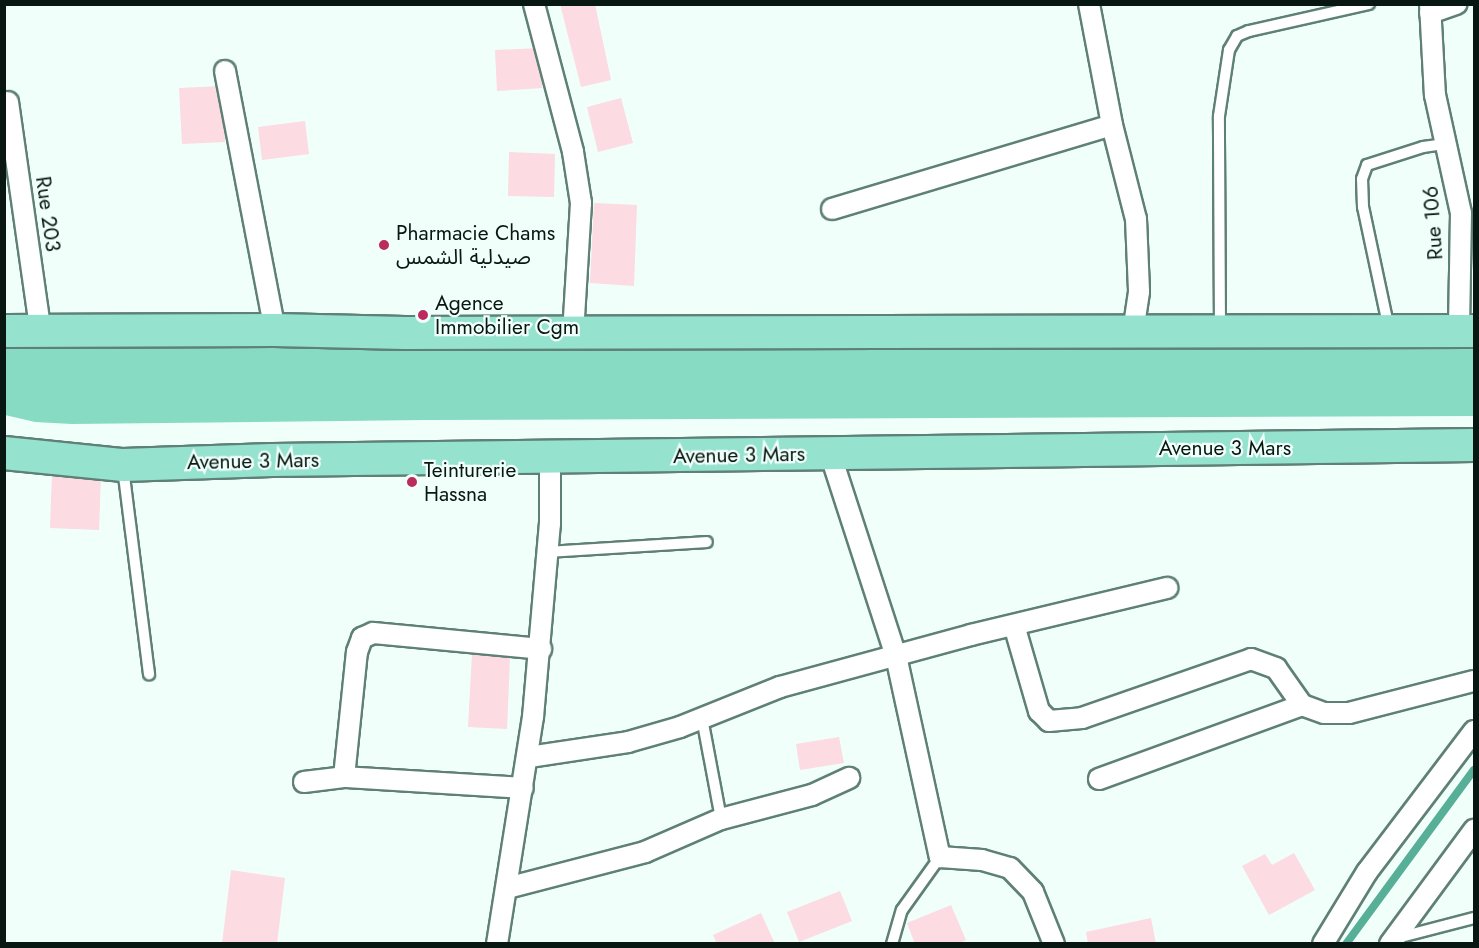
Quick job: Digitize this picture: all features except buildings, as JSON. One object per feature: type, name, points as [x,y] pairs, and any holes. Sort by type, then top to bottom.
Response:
[{"type":"main road","points":[[4,331],[41,333],[275,330],[405,333],[1389,330],[1467,332]]},
{"type":"main road","name":"Avenue 3 Mars","points":[[4,453],[123,465],[550,456],[1474,445]]},
{"type":"street","points":[[534,4],[573,152],[581,203],[573,333]]},
{"type":"street","points":[[1089,4],[1112,125],[1136,219],[1139,292],[1133,332]]},
{"type":"street","points":[[1430,9],[1456,4]]},
{"type":"street","name":"Rue 106","points":[[1430,9],[1435,94],[1444,144],[1458,192],[1461,213],[1467,332]]},
{"type":"street","points":[[225,71],[275,330]]},
{"type":"street","name":"Rue 203","points":[[8,102],[41,333]]},
{"type":"street","points":[[832,209],[1112,125]]},
{"type":"street","points":[[830,453],[896,656],[940,857],[982,860],[1010,868],[1033,892],[1054,944]]},
{"type":"street","points":[[497,944],[529,757],[548,552],[550,456]]},
{"type":"street","points":[[529,757],[628,741],[702,718],[780,687],[1014,625],[1167,588]]},
{"type":"street","points":[[1014,625],[1039,711],[1049,721],[1082,718],[1251,659],[1276,668],[1302,705],[1323,713],[1349,713],[1474,681]]},
{"type":"street","points":[[344,777],[357,652],[362,638],[373,633],[540,649]]},
{"type":"street","points":[[1098,779],[1302,705]]},
{"type":"street","points":[[1323,944],[1367,872],[1474,731]]},
{"type":"street","points":[[304,782],[344,777],[523,788]]},
{"type":"street","points":[[507,888],[645,852],[721,819],[812,795],[849,778]]},
{"type":"street","points":[[1392,941],[1474,830]]},
{"type":"lane","points":[[1220,332],[1219,116],[1228,50],[1237,36],[1249,31],[1369,4]]},
{"type":"lane","points":[[1389,330],[1363,207],[1362,179],[1367,165],[1423,147],[1444,144]]},
{"type":"lane","points":[[123,465],[149,674]]},
{"type":"lane","points":[[548,552],[707,542]]},
{"type":"lane","points":[[702,718],[721,819]]},
{"type":"lane","points":[[892,944],[902,910],[940,857]]},
{"type":"lane","points":[[1392,941],[1474,918]]},
{"type":"green space","points":[[1474,337],[1474,416],[426,420],[72,424],[35,422],[5,415],[5,341]]},
{"type":"waterway","points":[[1346,944],[1474,770]]},
{"type":"place","name":"Pharmacie Chams صيدلية الشمس","points":[[384,245]]},
{"type":"place","name":"Agence Immobilier Cgm","points":[[423,315]]},
{"type":"place","name":"Teinturerie Hassna","points":[[412,482]]}]
